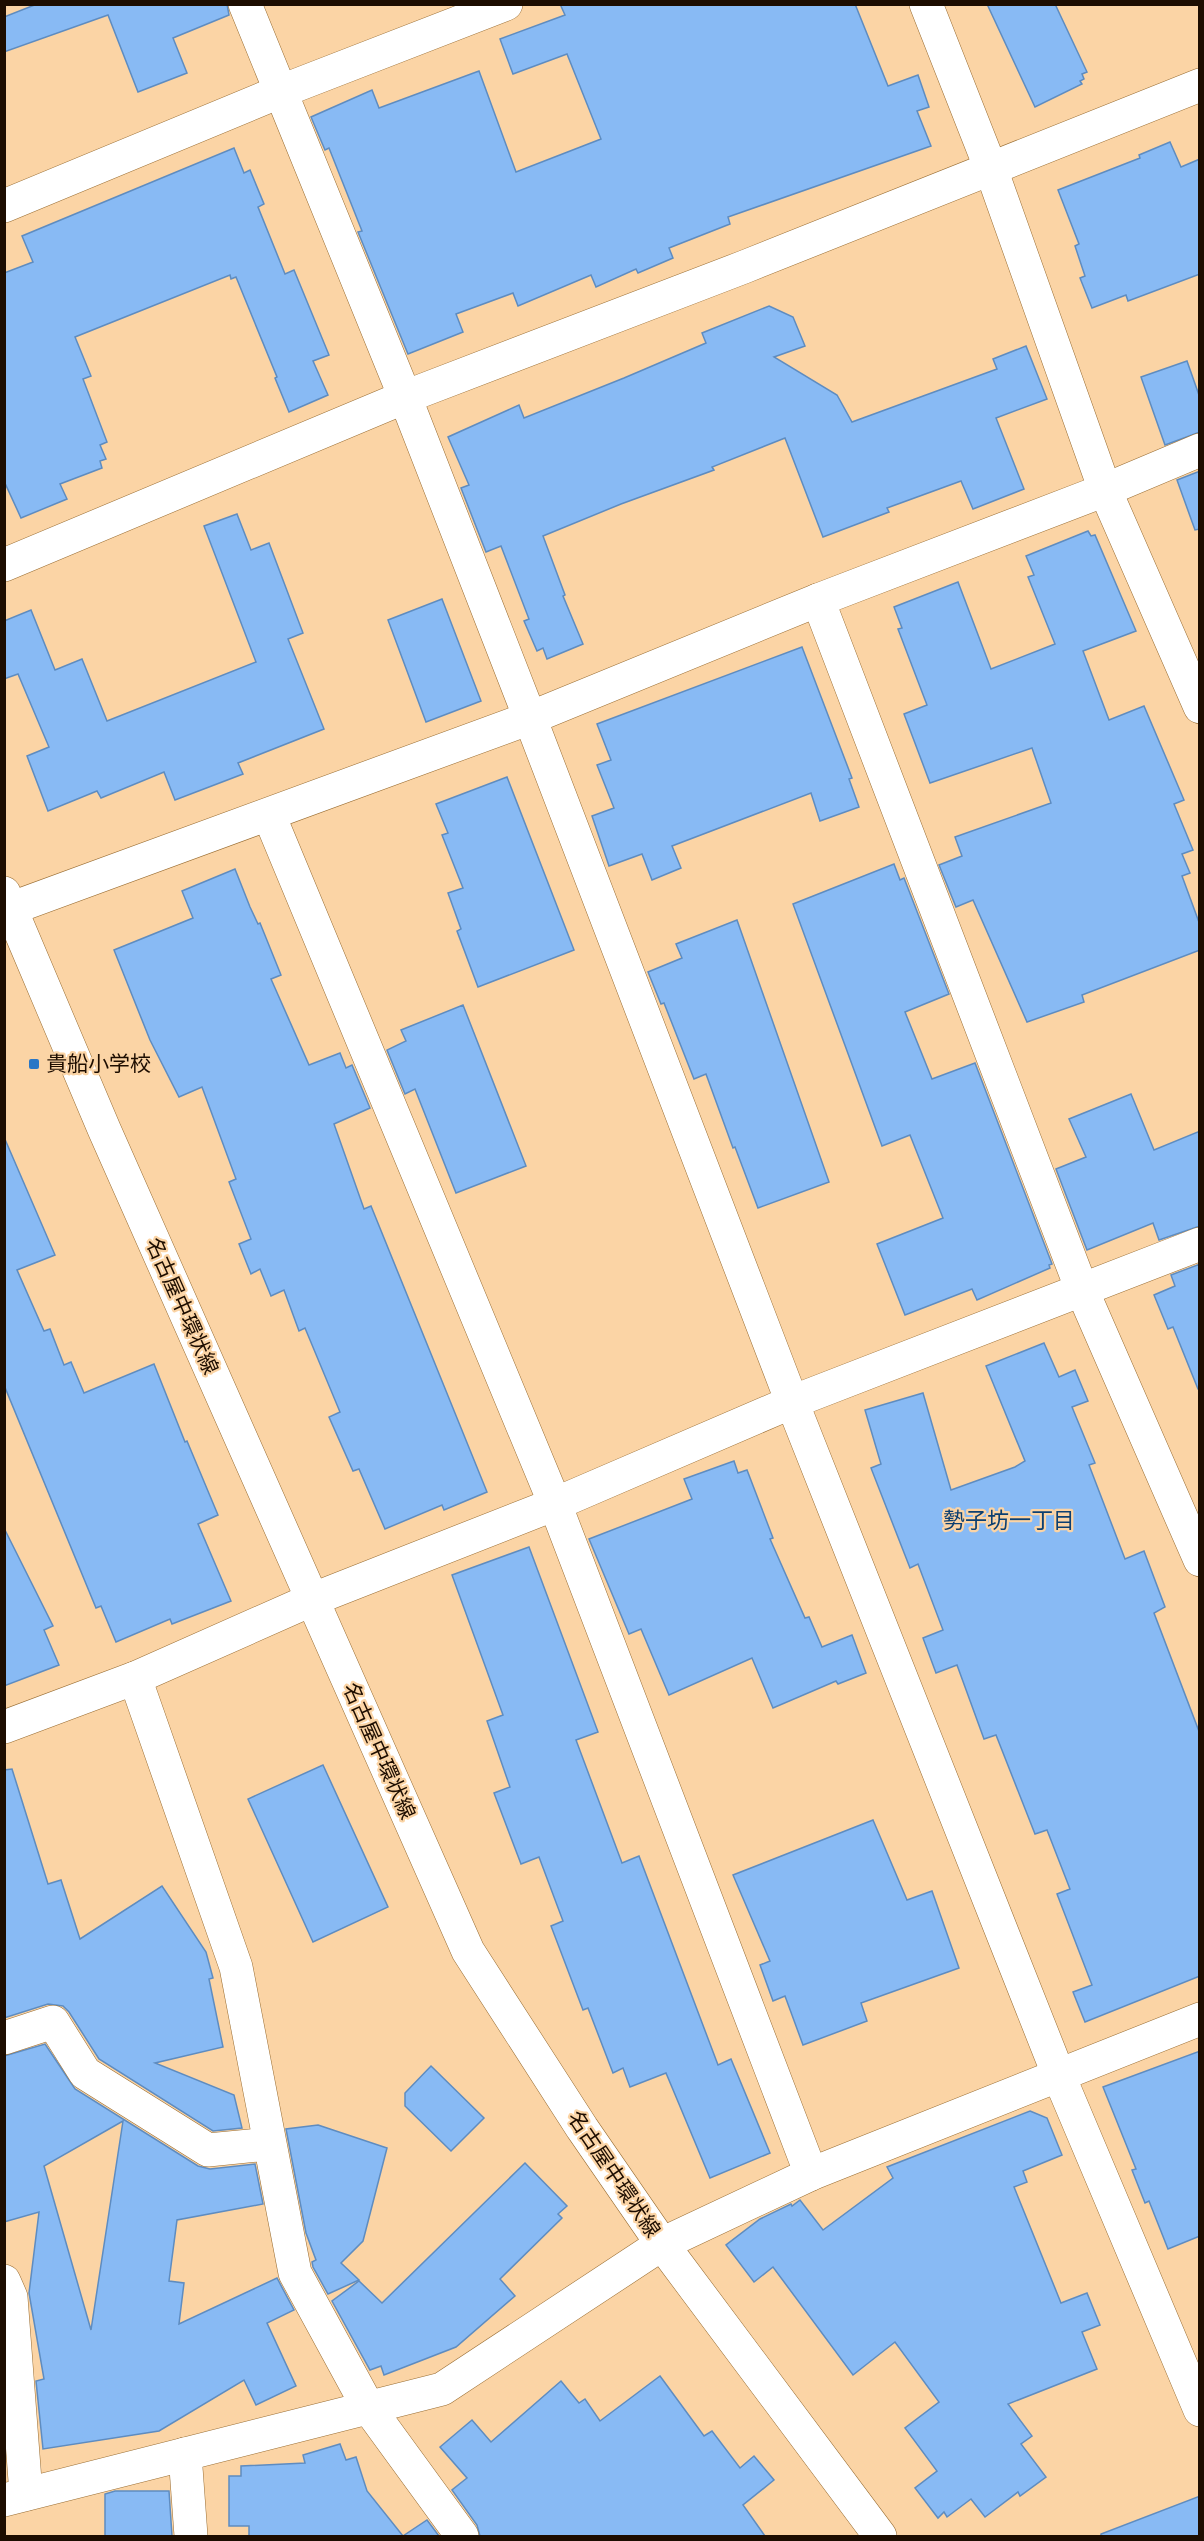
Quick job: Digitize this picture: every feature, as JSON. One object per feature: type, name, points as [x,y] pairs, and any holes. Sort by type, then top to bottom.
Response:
[{"type":"street","points":[[245,4],[405,397],[792,1402],[1059,2076],[1200,2410]]},
{"type":"street","points":[[6,202],[506,4]]},
{"type":"street","points":[[926,4],[991,169],[1105,490],[1200,707]]},
{"type":"street","points":[[4,565],[405,397],[744,267],[1200,85]]},
{"type":"street","points":[[7,904],[269,815],[530,718],[818,600],[1105,490],[1200,450]]},
{"type":"street","points":[[818,600],[1082,1290],[1200,1560]]},
{"type":"street","points":[[269,815],[555,1504],[811,2174]]},
{"type":"street","name":"名古屋中環状線","points":[[7,904],[311,1600],[468,1951],[582,2128],[662,2244],[880,2536]]},
{"type":"street","points":[[4,1728],[135,1678],[311,1600],[555,1504],[792,1402],[1200,1244]]},
{"type":"street","points":[[135,1678],[236,1967],[295,2273],[368,2407],[462,2536]]},
{"type":"street","points":[[4,2281],[12,2297],[15,2497],[442,2390],[662,2244],[811,2174],[1200,2019]]},
{"type":"street","points":[[4,2038],[53,2022],[85,2073],[208,2150],[269,2144]]},
{"type":"street","points":[[185,2454],[191,2536]]},
{"type":"building","points":[[37,4],[227,4],[229,15],[173,38],[187,73],[138,92],[108,15],[4,52],[4,17]]},
{"type":"building","points":[[560,4],[855,4],[888,86],[918,75],[929,107],[917,111],[931,146],[728,217],[730,224],[669,248],[673,258],[638,273],[636,269],[596,287],[591,275],[518,306],[513,293],[456,314],[463,332],[408,354],[358,232],[362,231],[329,148],[325,150],[311,117],[372,90],[379,108],[479,71],[516,172],[601,139],[567,54],[513,74],[500,39],[565,15]]},
{"type":"building","points":[[987,4],[1055,4],[1087,72],[1082,74],[1084,79],[1080,81],[1082,84],[1035,107]]},
{"type":"building","points":[[1170,142],[1181,167],[1200,159],[1200,274],[1128,301],[1126,295],[1092,308],[1080,278],[1085,276],[1075,246],[1079,244],[1058,190],[1140,158],[1139,155]]},
{"type":"building","points":[[234,148],[244,173],[250,170],[264,204],[258,207],[285,274],[294,270],[329,355],[313,361],[328,395],[289,412],[236,277],[231,279],[230,275],[75,337],[91,376],[83,379],[107,442],[100,445],[106,459],[100,461],[102,468],[60,484],[67,499],[21,518],[4,481],[4,273],[33,262],[22,236]]},
{"type":"building","points":[[769,306],[793,317],[805,346],[774,357],[837,395],[852,422],[997,369],[993,359],[1026,346],[1047,399],[996,418],[1024,489],[973,509],[961,481],[887,508],[889,512],[823,537],[785,438],[712,467],[714,470],[543,536],[565,595],[563,596],[583,644],[547,659],[543,648],[537,651],[524,621],[529,619],[501,546],[486,552],[461,488],[469,485],[448,437],[519,405],[524,418],[624,378],[706,343],[702,333]]},
{"type":"building","points":[[1187,361],[1200,398],[1200,432],[1165,445],[1141,377]]},
{"type":"building","points":[[1200,471],[1200,529],[1195,530],[1177,480]]},
{"type":"building","points":[[237,514],[251,550],[269,543],[303,633],[288,639],[324,729],[238,763],[243,774],[175,800],[164,772],[101,798],[97,791],[48,811],[27,756],[49,747],[18,674],[4,679],[4,621],[31,610],[55,670],[82,659],[107,721],[256,662],[204,526]]},
{"type":"building","points":[[1088,531],[1091,536],[1095,535],[1136,631],[1083,651],[1109,720],[1144,706],[1184,800],[1174,804],[1193,850],[1182,854],[1190,873],[1182,876],[1200,925],[1200,950],[1082,995],[1084,1002],[1027,1022],[973,900],[956,907],[939,865],[962,856],[955,837],[1051,803],[1032,748],[930,783],[904,714],[927,705],[898,629],[902,628],[894,607],[958,582],[991,669],[1055,644],[1028,577],[1034,575],[1026,556]]},
{"type":"building","points":[[442,599],[481,701],[426,722],[388,620]]},
{"type":"building","points":[[802,647],[852,778],[849,779],[859,807],[820,821],[811,793],[672,846],[681,868],[652,880],[642,854],[609,866],[592,816],[614,808],[597,765],[611,760],[597,724]]},
{"type":"building","points":[[507,777],[574,950],[478,987],[457,931],[461,929],[448,893],[463,888],[442,835],[448,833],[436,804]]},
{"type":"building","points":[[894,864],[900,880],[904,878],[949,994],[905,1012],[932,1079],[975,1063],[1052,1264],[1049,1265],[1050,1268],[977,1300],[972,1289],[905,1315],[877,1244],[943,1218],[910,1135],[882,1146],[793,904]]},
{"type":"building","points":[[235,869],[281,975],[271,979],[309,1065],[340,1053],[346,1068],[352,1065],[370,1108],[334,1124],[364,1209],[371,1206],[487,1492],[444,1510],[442,1505],[385,1529],[359,1469],[353,1471],[329,1417],[340,1412],[305,1328],[299,1331],[284,1290],[271,1296],[260,1269],[251,1274],[239,1244],[251,1239],[229,1182],[236,1179],[202,1087],[179,1097],[150,1040],[114,950],[193,918],[182,891]]},
{"type":"building","points":[[737,920],[829,1182],[758,1208],[706,1074],[694,1079],[664,1003],[661,1004],[648,972],[682,958],[676,944]]},
{"type":"building","points":[[463,1005],[526,1166],[456,1193],[415,1089],[405,1094],[387,1050],[406,1041],[401,1030]]},
{"type":"building","points":[[1131,1094],[1154,1150],[1200,1131],[1200,1226],[1159,1240],[1153,1223],[1087,1250],[1056,1169],[1086,1157],[1069,1119]]},
{"type":"building","points":[[4,1137],[55,1255],[17,1270],[44,1331],[50,1329],[64,1365],[71,1362],[84,1393],[154,1364],[185,1442],[187,1441],[218,1515],[198,1524],[231,1601],[172,1624],[170,1619],[116,1642],[101,1606],[96,1608],[4,1385]]},
{"type":"building","points":[[1200,1264],[1200,1389],[1198,1389],[1173,1327],[1168,1329],[1154,1295],[1175,1286],[1171,1275]]},
{"type":"building","points":[[1044,1343],[1059,1377],[1075,1370],[1088,1401],[1072,1407],[1095,1463],[1089,1465],[1125,1559],[1144,1551],[1165,1607],[1154,1613],[1200,1734],[1200,1976],[1085,2022],[1073,1992],[1092,1985],[1057,1894],[1070,1889],[1047,1830],[1035,1834],[996,1735],[984,1739],[957,1665],[936,1673],[923,1638],[943,1630],[918,1564],[910,1568],[871,1468],[881,1464],[865,1410],[923,1393],[951,1490],[1015,1467],[1025,1461],[986,1366]]},
{"type":"building","points":[[734,1461],[738,1473],[747,1470],[773,1538],[770,1539],[805,1618],[809,1617],[822,1647],[852,1635],[866,1673],[838,1684],[836,1681],[773,1708],[752,1658],[669,1695],[641,1629],[629,1634],[589,1539],[692,1499],[684,1479]]},
{"type":"building","points":[[4,1528],[53,1626],[44,1630],[59,1665],[4,1686]]},
{"type":"building","points":[[529,1547],[598,1732],[576,1740],[622,1863],[639,1856],[718,2065],[731,2059],[770,2153],[710,2178],[666,2073],[630,2087],[623,2068],[613,2073],[588,2008],[583,2010],[551,1926],[563,1921],[539,1857],[521,1864],[494,1793],[510,1787],[487,1721],[503,1715],[452,1575]]},
{"type":"building","points":[[323,1765],[388,1907],[313,1942],[248,1799]]},
{"type":"building","points":[[12,1769],[48,1884],[61,1880],[80,1939],[162,1886],[206,1952],[213,1978],[209,1979],[223,2047],[155,2063],[234,2095],[242,2128],[213,2131],[99,2059],[63,2006],[48,2004],[4,2018],[4,1770]]},
{"type":"building","points":[[873,1820],[907,1900],[932,1891],[959,1968],[861,2003],[867,2021],[803,2045],[785,1996],[773,2001],[760,1965],[770,1961],[733,1875]]},
{"type":"building","points":[[45,2044],[75,2089],[198,2166],[210,2169],[255,2164],[263,2204],[177,2220],[169,2281],[184,2283],[179,2324],[277,2278],[294,2310],[267,2323],[296,2386],[256,2405],[244,2380],[159,2431],[43,2449],[36,2381],[44,2379],[29,2293],[39,2212],[4,2222],[4,2056]],"holes":[[[123,2121],[91,2330],[44,2166]]]},
{"type":"building","points":[[1200,2051],[1200,2236],[1168,2249],[1149,2201],[1145,2203],[1132,2170],[1136,2169],[1103,2087]]},
{"type":"building","points":[[431,2066],[484,2118],[451,2151],[405,2106],[405,2093]]},
{"type":"building","points":[[1030,2111],[1047,2118],[1062,2155],[1023,2171],[1027,2182],[1014,2187],[1061,2303],[1087,2293],[1100,2325],[1082,2332],[1097,2369],[1008,2404],[1032,2436],[1021,2444],[1046,2477],[1020,2496],[1018,2492],[985,2517],[971,2499],[947,2517],[944,2512],[938,2518],[915,2488],[937,2471],[905,2428],[939,2402],[895,2342],[853,2375],[773,2267],[754,2282],[726,2245],[760,2219],[791,2204],[792,2206],[800,2200],[823,2230],[893,2178],[887,2167]]},
{"type":"building","points":[[318,2125],[387,2148],[363,2241],[341,2263],[359,2280],[328,2294],[313,2267],[312,2262],[316,2260],[306,2233],[286,2129]]},
{"type":"building","points":[[525,2163],[567,2206],[558,2214],[562,2218],[500,2279],[515,2296],[456,2347],[384,2375],[381,2366],[370,2370],[332,2301],[359,2281],[382,2303]]},
{"type":"building","points":[[660,2376],[704,2436],[712,2431],[740,2468],[754,2456],[774,2480],[743,2505],[765,2536],[480,2536],[477,2525],[452,2490],[467,2478],[440,2447],[472,2420],[491,2442],[561,2381],[579,2403],[585,2399],[600,2421]]},
{"type":"building","points":[[340,2444],[346,2460],[356,2457],[367,2491],[403,2536],[249,2536],[249,2526],[229,2526],[229,2476],[241,2476],[241,2466],[305,2463],[303,2455]]},
{"type":"building","points":[[115,2491],[169,2491],[172,2536],[105,2536],[105,2494]]},
{"type":"building","points":[[1200,2496],[1200,2536],[1101,2536],[1101,2534]]},
{"type":"building","points":[[427,2520],[439,2536],[403,2536]]},
{"type":"place","name":"貴船小学校","points":[[34,1064]]},
{"type":"district","name":"勢子坊一丁目","points":[[1009,1520]]}]
